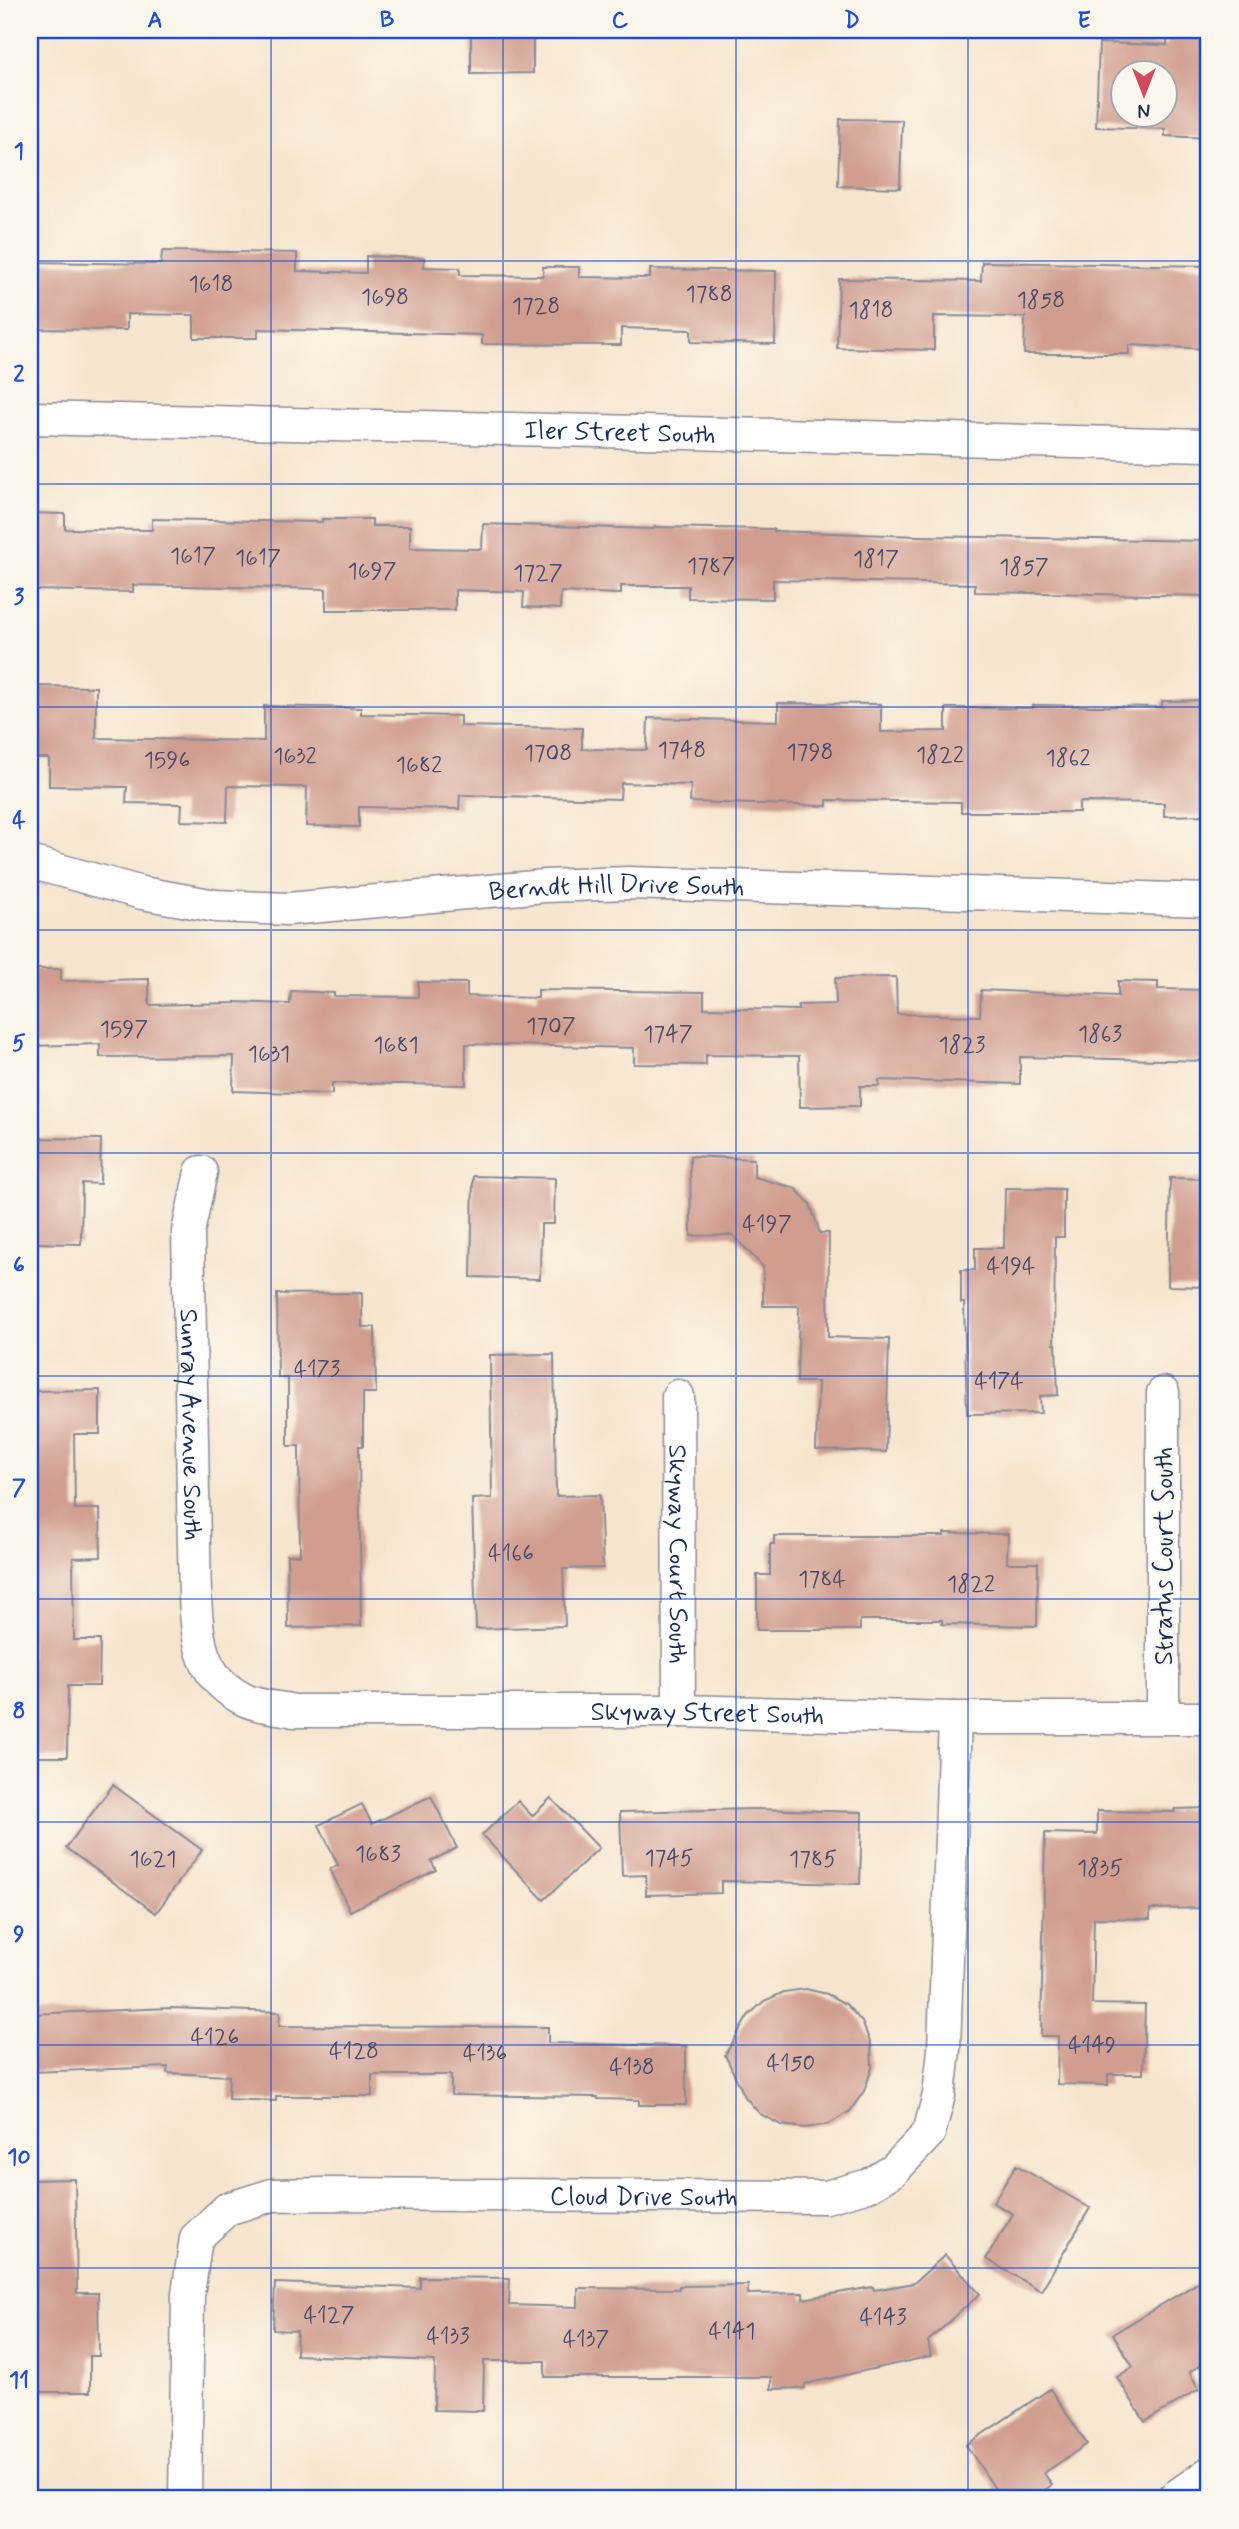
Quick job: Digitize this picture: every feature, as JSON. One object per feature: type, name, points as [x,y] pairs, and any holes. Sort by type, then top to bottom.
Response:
[{"type":"street","name":"Iler Street South","points":[[30,418],[1209,445]]},
{"type":"street","name":"Berndt Hill Drive South","points":[[30,862],[142,893],[216,906],[288,909],[545,886],[628,883],[1209,900]]},
{"type":"street","name":"Sunray Avenue South","points":[[201,1172],[188,1232],[194,1585],[198,1642],[212,1676]]},
{"type":"street","name":"Stratus Court South","points":[[1163,1393],[1163,1718]]},
{"type":"street","name":"Skyway Court South","points":[[678,1396],[679,1711]]},
{"type":"street","name":"Skyway Street South","points":[[212,1676],[246,1700],[293,1711],[679,1711],[955,1718],[1209,1718]]},
{"type":"street","name":"Cloud Drive South","points":[[185,2499],[188,2294],[196,2238],[227,2209],[272,2195],[299,2194],[826,2197],[869,2185],[894,2170],[929,2133],[939,2095],[944,2050],[955,1718]]},
{"type":"street","points":[[1171,2499],[1209,2473]]},
{"type":"building","points":[[471,30],[533,30],[533,73],[471,74]]},
{"type":"building","points":[[1168,31],[1209,32],[1209,138],[1165,136],[1165,130],[1180,130],[1180,60],[1110,60],[1110,127],[1096,127],[1099,43],[1167,45]]},
{"type":"building","points":[[840,119],[902,120],[900,188],[838,186]]},
{"type":"building","points":[[162,251],[297,253],[297,271],[366,273],[366,256],[424,258],[424,267],[460,268],[460,275],[543,276],[543,267],[579,267],[579,277],[650,278],[650,269],[776,271],[775,344],[691,342],[691,330],[621,328],[621,345],[482,344],[482,335],[258,329],[258,338],[194,338],[194,315],[127,314],[127,330],[30,329],[30,262],[161,264]]},
{"type":"building","points":[[982,262],[1209,266],[1209,349],[1129,345],[1129,354],[1024,354],[1025,317],[934,316],[934,350],[837,348],[839,279],[981,281]]},
{"type":"building","points":[[30,513],[65,514],[65,529],[152,530],[152,519],[322,522],[322,519],[372,519],[372,526],[410,526],[410,548],[482,549],[483,524],[1209,541],[1209,596],[975,592],[975,584],[773,580],[773,599],[688,598],[688,586],[621,586],[621,594],[561,592],[560,609],[523,607],[524,592],[455,590],[455,610],[326,610],[326,589],[133,585],[133,592],[30,590]]},
{"type":"building","points":[[30,686],[96,687],[96,738],[264,741],[264,706],[361,708],[361,714],[460,716],[460,726],[582,728],[582,749],[647,750],[648,718],[778,721],[778,703],[881,704],[881,732],[946,731],[946,708],[1033,708],[1033,705],[1162,707],[1162,701],[1209,700],[1209,815],[1164,816],[1164,803],[1079,802],[1079,812],[961,812],[961,802],[827,800],[827,806],[690,802],[691,785],[621,783],[620,799],[460,795],[459,809],[359,807],[359,827],[306,826],[307,787],[228,786],[227,822],[181,821],[182,804],[126,803],[127,787],[49,786],[49,758],[30,758]]},
{"type":"building","points":[[30,969],[61,969],[61,981],[149,979],[149,1005],[235,1002],[290,1004],[291,991],[334,993],[334,996],[418,997],[418,982],[467,983],[467,996],[538,998],[538,990],[704,992],[704,1008],[798,1010],[798,1005],[836,1004],[835,978],[896,977],[897,1014],[980,1016],[981,990],[1118,996],[1118,981],[1158,982],[1158,989],[1209,990],[1209,1061],[1020,1057],[1020,1084],[879,1080],[879,1086],[860,1086],[860,1106],[800,1107],[799,1056],[706,1055],[706,1065],[634,1064],[634,1048],[466,1044],[466,1085],[332,1083],[332,1094],[233,1091],[234,1056],[100,1057],[100,1044],[30,1046]]},
{"type":"building","points":[[30,1138],[101,1139],[100,1184],[82,1183],[81,1244],[30,1243]]},
{"type":"building","points":[[690,1156],[754,1159],[754,1177],[795,1188],[810,1204],[820,1233],[829,1233],[828,1337],[889,1339],[886,1452],[816,1450],[818,1382],[797,1382],[799,1306],[763,1306],[763,1267],[733,1235],[691,1236]]},
{"type":"building","points":[[473,1176],[555,1178],[554,1224],[541,1224],[540,1279],[471,1277]]},
{"type":"building","points":[[1170,1178],[1209,1179],[1209,1287],[1168,1286]]},
{"type":"building","points":[[1005,1188],[1064,1189],[1064,1237],[1055,1237],[1054,1344],[1058,1395],[1040,1396],[1041,1413],[967,1414],[961,1270],[975,1270],[975,1248],[1004,1248]]},
{"type":"building","points":[[362,1293],[362,1327],[375,1327],[376,1393],[363,1393],[363,1446],[359,1446],[361,1626],[288,1628],[287,1555],[300,1555],[299,1446],[288,1446],[288,1378],[278,1378],[277,1294]]},
{"type":"building","points":[[554,1354],[556,1496],[600,1495],[603,1568],[563,1569],[565,1626],[476,1629],[472,1499],[492,1498],[490,1355]]},
{"type":"building","points":[[100,1390],[100,1434],[74,1434],[75,1509],[100,1509],[101,1557],[73,1558],[74,1640],[100,1640],[99,1686],[68,1686],[67,1757],[30,1757],[30,1391]]},
{"type":"building","points":[[944,1533],[1008,1534],[1007,1563],[1038,1563],[1037,1626],[942,1624],[942,1620],[860,1620],[860,1630],[757,1630],[757,1575],[770,1575],[770,1544],[774,1544],[774,1536],[944,1536]]},
{"type":"building","points":[[113,1785],[202,1850],[156,1913],[66,1848]]},
{"type":"building","points":[[431,1796],[457,1848],[431,1861],[436,1870],[350,1911],[330,1869],[338,1865],[319,1825],[362,1804],[372,1824]]},
{"type":"building","points":[[551,1798],[599,1848],[544,1900],[482,1835],[518,1801],[532,1816]]},
{"type":"building","points":[[1209,1808],[1209,1908],[1150,1909],[1150,1919],[1094,1918],[1092,2004],[1145,2005],[1143,2074],[1108,2074],[1108,2085],[1057,2084],[1058,2036],[1041,2036],[1045,1833],[1097,1834],[1097,1811],[1175,1812],[1175,1809]]},
{"type":"building","points":[[755,1809],[862,1812],[860,1884],[721,1881],[721,1893],[646,1895],[646,1875],[622,1876],[620,1812]]},
{"type":"building","points":[[806,1989],[827,1994],[846,2004],[862,2022],[871,2044],[872,2068],[864,2091],[850,2111],[829,2124],[805,2128],[781,2125],[760,2114],[745,2097],[725,2055],[748,2016],[764,2001],[784,1992]]},
{"type":"building","points":[[170,2008],[280,2012],[279,2026],[548,2027],[548,2043],[686,2046],[686,2105],[639,2105],[639,2100],[598,2097],[451,2095],[451,2075],[372,2075],[372,2096],[276,2096],[276,2101],[228,2099],[229,2076],[167,2073],[168,2067],[30,2072],[30,2014]]},
{"type":"building","points":[[1016,2165],[1090,2208],[1041,2291],[986,2259],[1013,2214],[993,2203]]},
{"type":"building","points":[[75,2179],[77,2293],[98,2293],[99,2356],[90,2356],[90,2392],[30,2392],[30,2180]]},
{"type":"building","points":[[945,2255],[980,2294],[928,2341],[931,2356],[805,2384],[805,2388],[771,2389],[771,2377],[545,2377],[545,2361],[484,2361],[483,2411],[434,2410],[435,2361],[296,2355],[297,2331],[273,2330],[275,2283],[420,2288],[420,2277],[510,2278],[509,2305],[578,2307],[578,2288],[679,2289],[679,2286],[748,2285],[748,2294],[803,2293],[803,2299],[914,2283]]},
{"type":"building","points":[[1209,2276],[1209,2360],[1189,2372],[1199,2389],[1145,2422],[1117,2377],[1133,2367],[1113,2334]]},
{"type":"building","points":[[1050,2389],[1087,2444],[1044,2473],[1052,2485],[1030,2499],[1002,2499],[966,2445]]}]
